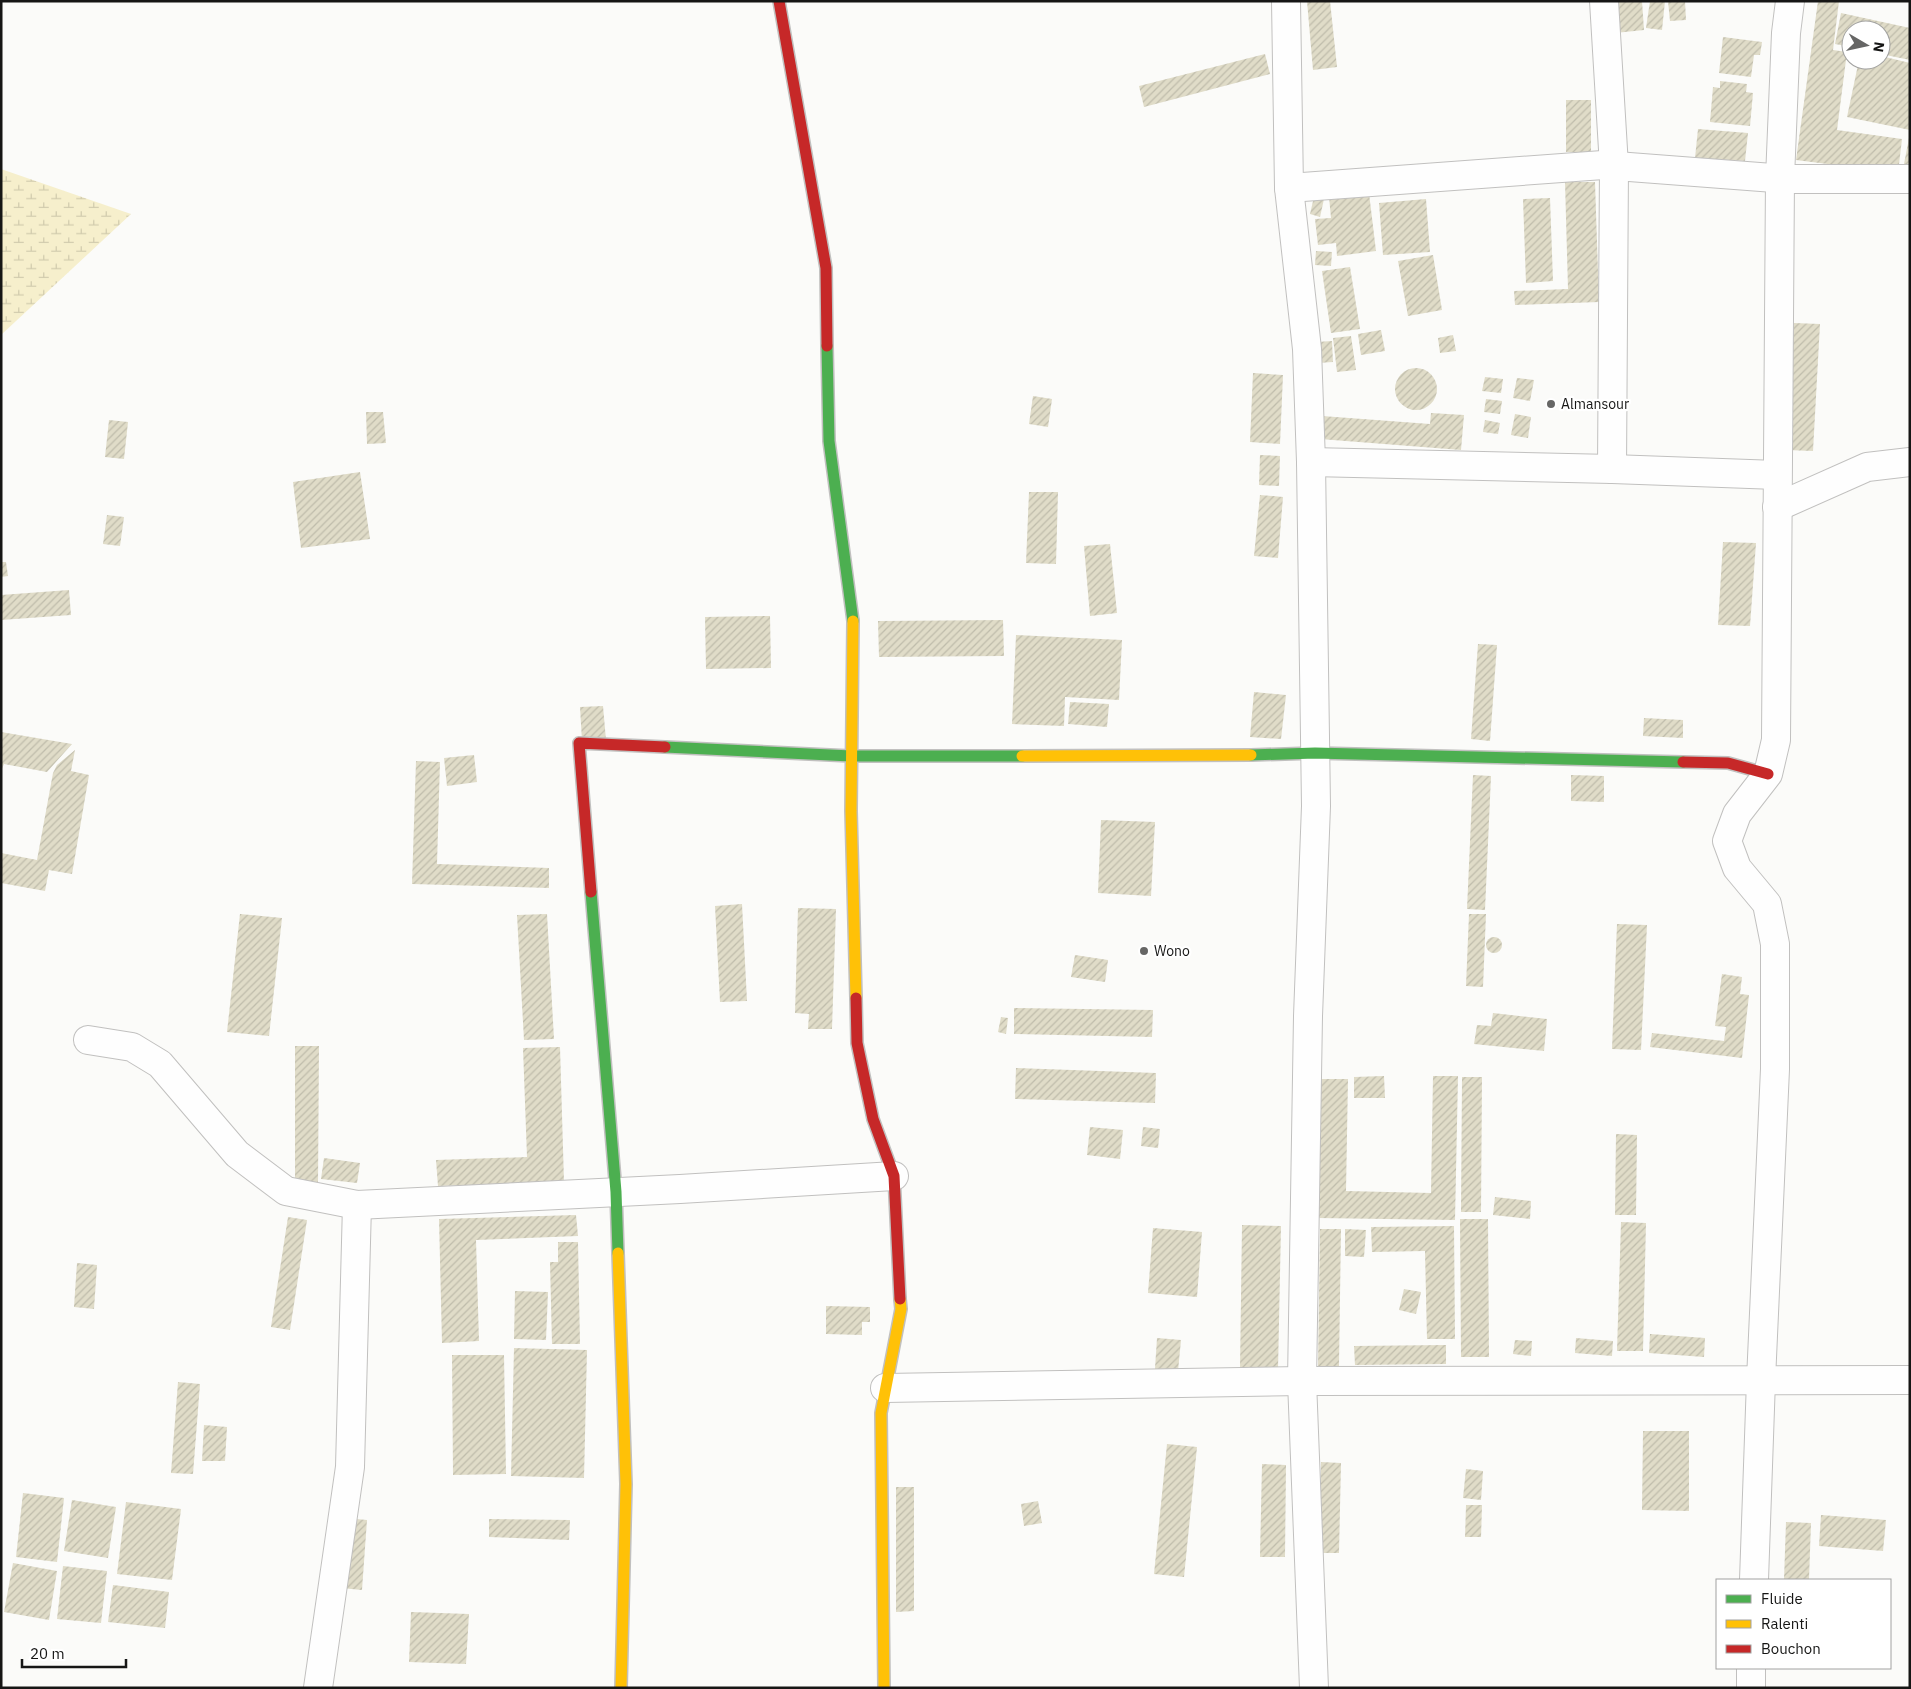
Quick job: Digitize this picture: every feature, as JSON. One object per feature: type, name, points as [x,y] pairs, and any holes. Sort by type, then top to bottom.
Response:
[{"type":"street","points":[[779,1],[826,268],[829,441],[853,624],[851,811],[857,1043],[873,1118],[894,1176],[901,1309],[881,1413],[884,1688]]},
{"type":"street","points":[[1286,1],[1290,188],[1307,349],[1311,462],[1316,806],[1308,1016],[1302,1381],[1314,1688]]},
{"type":"street","points":[[1604,1],[1614,166],[1612,469]]},
{"type":"street","points":[[1754,1579],[1761,1380],[1776,1069],[1775,944],[1767,904],[1737,868],[1727,841],[1737,814],[1768,774],[1776,740],[1780,178],[1786,34],[1790,1]]},
{"type":"street","points":[[1290,188],[1603,165],[1780,178],[1910,179]]},
{"type":"street","points":[[1311,462],[1777,475]]},
{"type":"street","points":[[1777,507],[1867,467],[1910,462]]},
{"type":"street","points":[[621,1688],[626,1484],[616,1192],[579,743],[851,756],[1228,756],[1315,753],[1728,764],[1768,774]]},
{"type":"street","points":[[88,1040],[132,1047],[160,1064],[237,1154],[286,1191],[357,1205],[894,1176]]},
{"type":"street","points":[[318,1688],[350,1467],[357,1205]]},
{"type":"street","points":[[885,1388],[1302,1381],[1910,1380]]},
{"type":"street","points":[[1751,1669],[1751,1688]]},
{"type":"green space","points":[[1,169],[131,214],[1,335]]},
{"type":"building","points":[[1307,1],[1330,1],[1337,67],[1313,70]]},
{"type":"building","points":[[1612,1],[1642,1],[1644,30],[1615,33]]},
{"type":"building","points":[[1650,1],[1665,1],[1662,30],[1646,28]]},
{"type":"building","points":[[1668,1],[1685,1],[1686,20],[1670,21]]},
{"type":"building","points":[[1818,1],[1839,1],[1833,50],[1841,51],[1841,70],[1845,70],[1837,130],[1902,139],[1898,173],[1796,160]]},
{"type":"building","points":[[1841,13],[1873,20],[1841,20],[1841,45],[1835,44]]},
{"type":"building","points":[[1891,24],[1910,28],[1910,60],[1891,56]]},
{"type":"building","points":[[1723,37],[1762,42],[1760,55],[1754,55],[1751,77],[1719,73]]},
{"type":"building","points":[[1265,54],[1270,74],[1144,107],[1139,86]]},
{"type":"building","points":[[1891,58],[1910,63],[1910,130],[1847,117],[1857,70],[1891,70]]},
{"type":"building","points":[[1720,81],[1747,84],[1746,92],[1753,93],[1750,126],[1710,122],[1713,87],[1720,88]]},
{"type":"building","points":[[1566,100],[1591,100],[1591,152],[1566,152]]},
{"type":"building","points":[[1698,129],[1748,133],[1745,161],[1695,158]]},
{"type":"building","points":[[1910,138],[1910,165],[1904,164]]},
{"type":"building","points":[[1565,182],[1595,182],[1599,302],[1515,305],[1514,291],[1568,289]]},
{"type":"building","points":[[1369,193],[1376,251],[1337,256],[1336,243],[1318,245],[1315,219],[1331,218],[1329,197]]},
{"type":"building","points":[[1314,197],[1324,199],[1320,217],[1310,214]]},
{"type":"building","points":[[1550,198],[1553,281],[1526,283],[1523,199]]},
{"type":"building","points":[[1426,199],[1430,252],[1383,255],[1379,203]]},
{"type":"building","points":[[1316,251],[1332,252],[1331,266],[1315,265]]},
{"type":"building","points":[[1433,255],[1442,310],[1408,316],[1398,261]]},
{"type":"building","points":[[1350,267],[1360,329],[1331,333],[1322,271]]},
{"type":"building","points":[[1794,323],[1820,324],[1813,451],[1786,450]]},
{"type":"building","points":[[1381,330],[1385,351],[1361,355],[1358,334]]},
{"type":"building","points":[[1453,335],[1456,351],[1440,353],[1438,338]]},
{"type":"building","points":[[1351,336],[1356,370],[1337,372],[1333,338]]},
{"type":"building","points":[[1332,341],[1333,362],[1318,363],[1316,342]]},
{"type":"building","points":[[1412,368],[1420,368],[1431,374],[1437,389],[1431,404],[1420,410],[1412,410],[1401,404],[1395,393],[1395,385],[1401,374]]},
{"type":"building","points":[[1253,373],[1283,375],[1280,444],[1250,442]]},
{"type":"building","points":[[1485,377],[1503,379],[1501,393],[1482,391]]},
{"type":"building","points":[[1517,378],[1534,380],[1530,401],[1513,398]]},
{"type":"building","points":[[1033,396],[1052,399],[1048,427],[1029,424]]},
{"type":"building","points":[[1486,399],[1502,401],[1500,414],[1484,412]]},
{"type":"building","points":[[366,412],[383,412],[386,443],[367,444]]},
{"type":"building","points":[[1431,413],[1464,415],[1461,450],[1320,439],[1322,416],[1430,424]]},
{"type":"building","points":[[1515,414],[1531,417],[1528,438],[1511,435]]},
{"type":"building","points":[[109,420],[128,422],[124,459],[105,457]]},
{"type":"building","points":[[1485,420],[1500,423],[1498,434],[1483,432]]},
{"type":"building","points":[[1260,455],[1280,456],[1279,486],[1259,485]]},
{"type":"building","points":[[360,472],[370,539],[301,548],[293,482]]},
{"type":"building","points":[[1029,492],[1058,492],[1056,564],[1026,563]]},
{"type":"building","points":[[1260,495],[1283,497],[1278,558],[1254,556]]},
{"type":"building","points":[[107,515],[124,517],[120,546],[103,544]]},
{"type":"building","points":[[1723,542],[1756,543],[1750,626],[1718,625]]},
{"type":"building","points":[[1110,544],[1117,613],[1090,616],[1084,546]]},
{"type":"building","points":[[1,562],[6,562],[8,576],[1,577]]},
{"type":"building","points":[[69,590],[71,615],[1,620],[1,595]]},
{"type":"building","points":[[770,616],[771,668],[706,669],[705,617]]},
{"type":"building","points":[[1003,620],[1004,656],[879,657],[878,621]]},
{"type":"building","points":[[1016,635],[1122,640],[1119,700],[1065,697],[1064,726],[1012,724]]},
{"type":"building","points":[[1478,644],[1497,645],[1490,741],[1471,739]]},
{"type":"building","points":[[1254,692],[1286,695],[1281,739],[1250,737]]},
{"type":"building","points":[[1070,702],[1109,704],[1107,727],[1068,724]]},
{"type":"building","points":[[603,706],[606,740],[582,741],[580,707]]},
{"type":"building","points":[[1644,718],[1683,720],[1683,738],[1643,736]]},
{"type":"building","points":[[1,732],[72,744],[47,772],[4,764],[1,771]]},
{"type":"building","points":[[75,750],[71,771],[89,775],[72,874],[49,870],[45,891],[1,883],[1,853],[37,860],[53,773],[57,765]]},
{"type":"building","points":[[474,755],[477,782],[447,786],[444,758]]},
{"type":"building","points":[[416,761],[440,762],[437,864],[549,868],[549,888],[412,884]]},
{"type":"building","points":[[1473,775],[1491,776],[1485,910],[1467,909]]},
{"type":"building","points":[[1571,775],[1604,776],[1604,802],[1571,801]]},
{"type":"building","points":[[1101,820],[1155,822],[1151,896],[1098,893]]},
{"type":"building","points":[[742,904],[747,1001],[720,1002],[715,906]]},
{"type":"building","points":[[798,908],[836,909],[832,1029],[808,1029],[809,1014],[795,1013]]},
{"type":"building","points":[[240,914],[282,918],[269,1036],[227,1032]]},
{"type":"building","points":[[547,914],[554,1039],[524,1040],[517,915]]},
{"type":"building","points":[[1469,914],[1486,914],[1483,987],[1466,986]]},
{"type":"building","points":[[1617,924],[1647,925],[1641,1050],[1612,1049]]},
{"type":"building","points":[[1494,937],[1502,945],[1494,953],[1486,945]]},
{"type":"building","points":[[1075,955],[1108,960],[1105,982],[1071,977]]},
{"type":"building","points":[[1722,974],[1742,977],[1740,994],[1749,995],[1742,1058],[1650,1047],[1652,1033],[1724,1041],[1726,1027],[1715,1026]]},
{"type":"building","points":[[1014,1008],[1153,1010],[1152,1037],[1014,1034]]},
{"type":"building","points":[[1493,1013],[1547,1019],[1544,1051],[1474,1044],[1477,1025],[1491,1026]]},
{"type":"building","points":[[1001,1017],[1008,1018],[1006,1034],[998,1032]]},
{"type":"building","points":[[295,1046],[319,1046],[318,1183],[295,1183]]},
{"type":"building","points":[[560,1047],[564,1182],[438,1186],[436,1160],[527,1157],[523,1048]]},
{"type":"building","points":[[1016,1068],[1156,1073],[1155,1103],[1015,1099]]},
{"type":"building","points":[[1384,1076],[1385,1098],[1354,1098],[1354,1077]]},
{"type":"building","points":[[1433,1076],[1458,1076],[1455,1220],[1317,1218],[1320,1079],[1348,1079],[1346,1191],[1431,1193]]},
{"type":"building","points":[[1462,1077],[1482,1077],[1481,1212],[1461,1212]]},
{"type":"building","points":[[1090,1127],[1123,1130],[1120,1159],[1087,1155]]},
{"type":"building","points":[[1143,1127],[1160,1129],[1158,1148],[1141,1146]]},
{"type":"building","points":[[1616,1134],[1637,1135],[1636,1215],[1615,1215]]},
{"type":"building","points":[[324,1158],[360,1163],[357,1183],[321,1179]]},
{"type":"building","points":[[1495,1197],[1531,1201],[1530,1219],[1493,1215]]},
{"type":"building","points":[[576,1215],[578,1236],[476,1240],[479,1341],[442,1343],[439,1219]]},
{"type":"building","points":[[288,1217],[307,1220],[290,1330],[271,1327]]},
{"type":"building","points":[[1460,1219],[1488,1219],[1489,1357],[1461,1357]]},
{"type":"building","points":[[1621,1222],[1646,1223],[1643,1351],[1617,1351]]},
{"type":"building","points":[[1242,1225],[1281,1226],[1278,1370],[1240,1369]]},
{"type":"building","points":[[1454,1226],[1455,1339],[1427,1339],[1425,1251],[1372,1252],[1371,1227]]},
{"type":"building","points":[[1153,1228],[1202,1232],[1197,1297],[1148,1293]]},
{"type":"building","points":[[1320,1229],[1341,1229],[1339,1366],[1318,1366]]},
{"type":"building","points":[[1345,1229],[1366,1230],[1364,1257],[1345,1256]]},
{"type":"building","points":[[558,1242],[578,1242],[580,1344],[552,1344],[550,1262],[558,1262]]},
{"type":"building","points":[[77,1263],[97,1265],[94,1309],[74,1307]]},
{"type":"building","points":[[1404,1289],[1421,1292],[1416,1314],[1399,1310]]},
{"type":"building","points":[[515,1291],[548,1292],[546,1340],[514,1339]]},
{"type":"building","points":[[826,1306],[870,1307],[870,1322],[862,1322],[862,1335],[826,1334]]},
{"type":"building","points":[[1650,1334],[1705,1338],[1704,1357],[1649,1353]]},
{"type":"building","points":[[1157,1338],[1181,1340],[1178,1371],[1155,1369]]},
{"type":"building","points":[[1576,1338],[1613,1341],[1612,1356],[1575,1353]]},
{"type":"building","points":[[1515,1340],[1532,1341],[1531,1356],[1513,1354]]},
{"type":"building","points":[[1446,1345],[1446,1364],[1355,1365],[1354,1346]]},
{"type":"building","points":[[514,1348],[587,1350],[584,1478],[511,1476]]},
{"type":"building","points":[[452,1355],[504,1355],[506,1474],[453,1475]]},
{"type":"building","points":[[178,1382],[200,1384],[193,1474],[171,1473]]},
{"type":"building","points":[[204,1425],[227,1427],[225,1461],[202,1461]]},
{"type":"building","points":[[1643,1431],[1689,1431],[1689,1511],[1642,1510]]},
{"type":"building","points":[[1167,1444],[1197,1447],[1184,1577],[1154,1574]]},
{"type":"building","points":[[1321,1462],[1341,1463],[1339,1553],[1319,1553]]},
{"type":"building","points":[[1262,1464],[1286,1465],[1285,1557],[1260,1557]]},
{"type":"building","points":[[1466,1469],[1483,1471],[1481,1500],[1463,1498]]},
{"type":"building","points":[[896,1487],[914,1487],[914,1611],[896,1612]]},
{"type":"building","points":[[23,1493],[64,1498],[57,1562],[16,1557]]},
{"type":"building","points":[[72,1500],[116,1507],[108,1558],[64,1551]]},
{"type":"building","points":[[1038,1501],[1042,1523],[1024,1526],[1021,1504]]},
{"type":"building","points":[[126,1502],[181,1509],[172,1580],[117,1574]]},
{"type":"building","points":[[1466,1505],[1482,1505],[1481,1537],[1465,1537]]},
{"type":"building","points":[[1821,1515],[1886,1520],[1883,1551],[1819,1546]]},
{"type":"building","points":[[346,1518],[367,1520],[362,1590],[341,1588]]},
{"type":"building","points":[[489,1519],[570,1520],[569,1540],[489,1537]]},
{"type":"building","points":[[1786,1522],[1811,1523],[1809,1579],[1784,1579]]},
{"type":"building","points":[[13,1563],[57,1571],[49,1620],[4,1612]]},
{"type":"building","points":[[63,1566],[107,1571],[101,1623],[57,1619]]},
{"type":"building","points":[[113,1585],[169,1592],[165,1628],[108,1622]]},
{"type":"building","points":[[411,1612],[469,1614],[466,1664],[409,1662]]},
{"type":"traffic: fast","points":[[827,346],[829,441],[853,621]]},
{"type":"traffic: fast","points":[[665,747],[851,756],[1022,756]]},
{"type":"traffic: fast","points":[[1251,755],[1315,753],[1683,762]]},
{"type":"traffic: fast","points":[[591,892],[616,1192],[618,1253]]},
{"type":"traffic: slow","points":[[853,621],[851,811],[856,998]]},
{"type":"traffic: slow","points":[[1022,756],[1251,755]]},
{"type":"traffic: slow","points":[[618,1253],[626,1484],[621,1688]]},
{"type":"traffic: slow","points":[[884,1688],[881,1413],[901,1309],[900,1299]]},
{"type":"traffic: jam","points":[[779,1],[826,268],[827,346]]},
{"type":"traffic: jam","points":[[591,892],[579,743],[665,747]]},
{"type":"traffic: jam","points":[[1683,762],[1728,763],[1768,774]]},
{"type":"traffic: jam","points":[[856,998],[857,1043],[873,1119],[894,1176],[900,1299]]},
{"type":"place","name":"Almansour","points":[[1551,404]]},
{"type":"place","name":"Wono","points":[[1144,951]]}]
